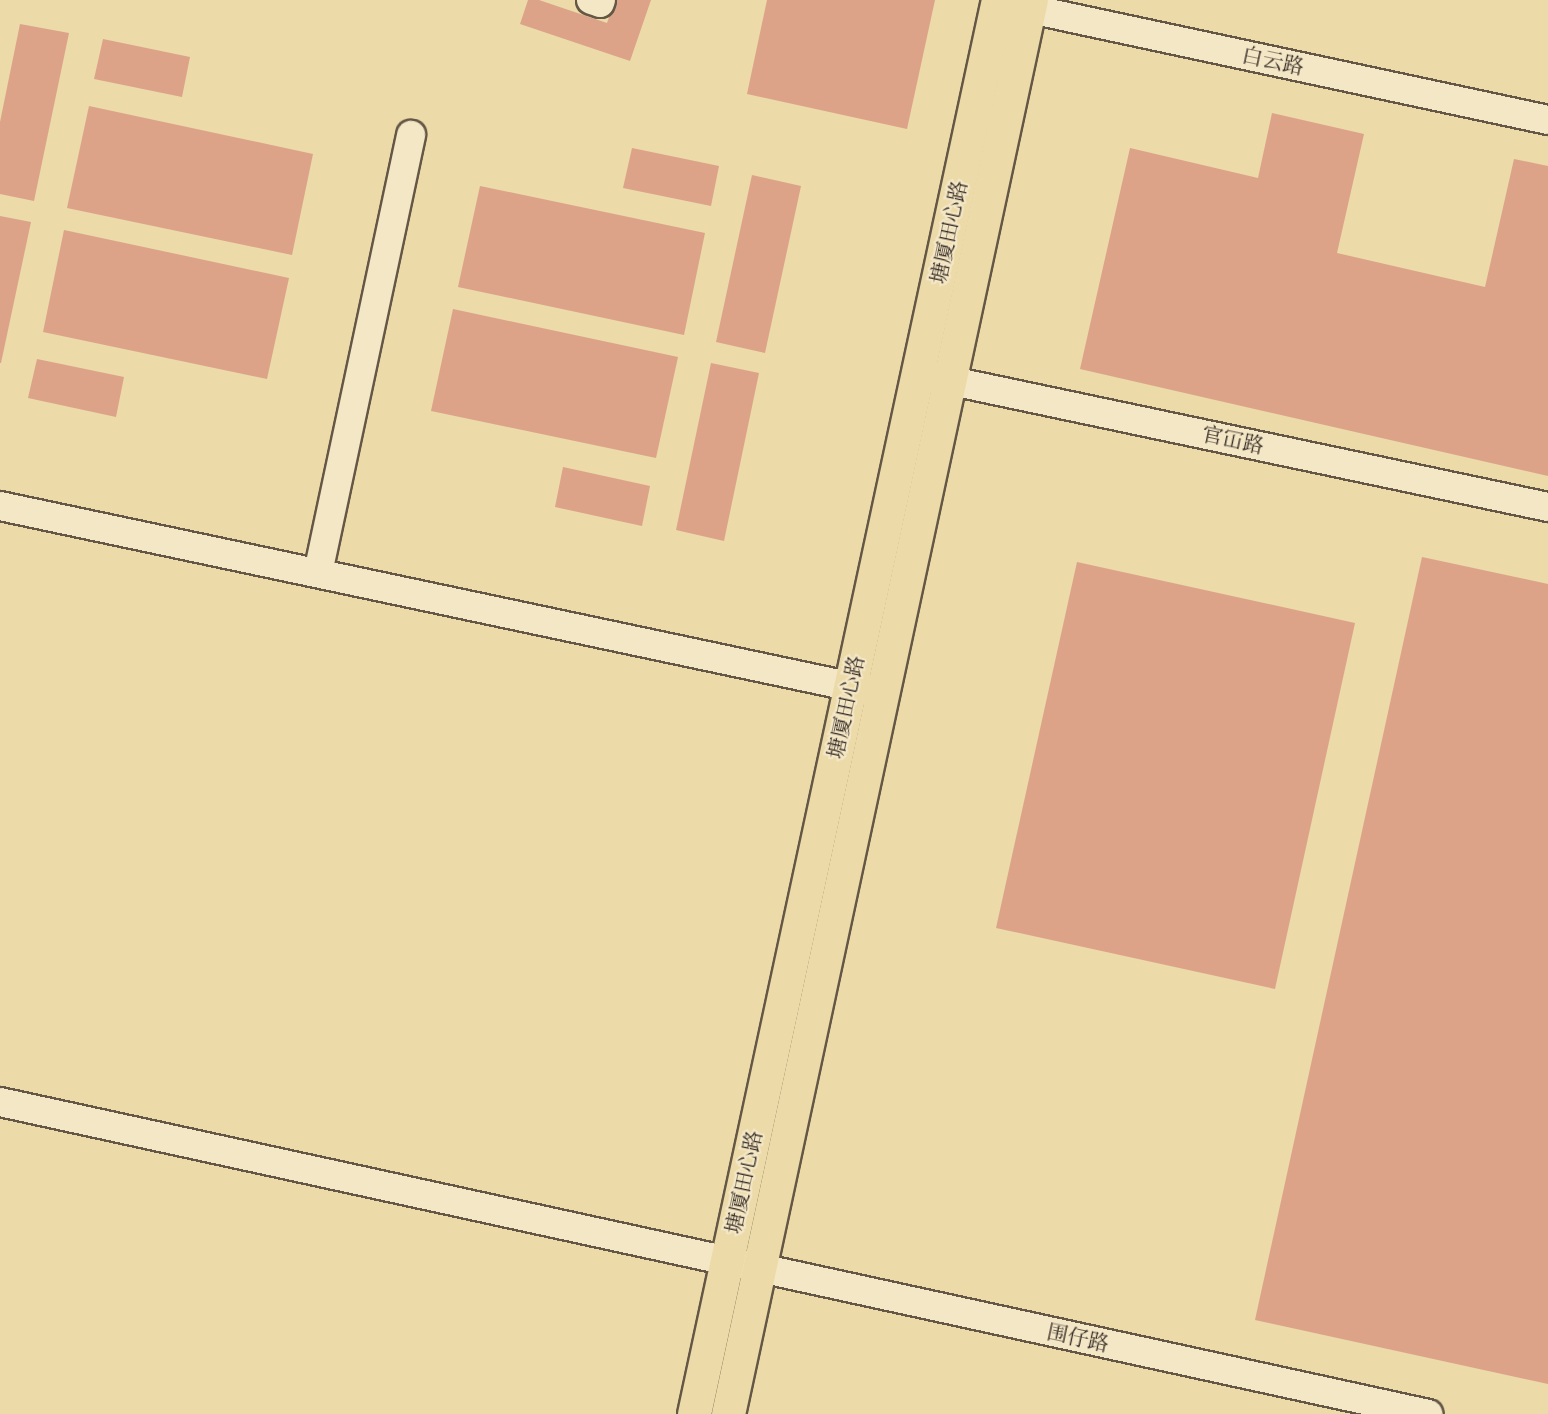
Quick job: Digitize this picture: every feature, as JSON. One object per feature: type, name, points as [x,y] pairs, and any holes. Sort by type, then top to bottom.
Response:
[{"type":"main road","name":"塘厦田心路","points":[[694,1414],[918,374],[1014,3]]},
{"type":"main road","name":"塘厦田心路","points":[[728,1414],[949,380],[1014,3]]},
{"type":"street","points":[[591,0],[600,3],[601,0]]},
{"type":"street","name":"白云路","points":[[1014,3],[1548,120]]},
{"type":"street","points":[[318,573],[411,135]]},
{"type":"street","name":"官冚路","points":[[918,374],[1548,507]]},
{"type":"street","points":[[0,506],[882,693]]},
{"type":"street","name":"围仔路","points":[[0,1102],[1428,1414]]},
{"type":"building","points":[[528,0],[539,0],[607,23],[615,0],[651,0],[630,61],[520,24]]},
{"type":"building","points":[[767,0],[935,0],[907,129],[747,94]]},
{"type":"building","points":[[20,24],[69,33],[34,201],[0,194],[0,122]]},
{"type":"building","points":[[103,39],[190,57],[182,97],[94,79]]},
{"type":"building","points":[[89,106],[313,154],[292,255],[67,208]]},
{"type":"building","points":[[1272,113],[1364,134],[1337,253],[1485,287],[1514,159],[1548,166],[1548,476],[1080,369],[1130,148],[1258,178]]},
{"type":"building","points":[[632,148],[719,166],[711,206],[623,188]]},
{"type":"building","points":[[752,175],[801,186],[765,353],[716,342]]},
{"type":"building","points":[[480,186],[705,233],[684,335],[458,287]]},
{"type":"building","points":[[0,216],[31,222],[1,363],[0,363]]},
{"type":"building","points":[[64,230],[289,278],[267,379],[43,332]]},
{"type":"building","points":[[453,309],[678,357],[656,458],[431,411]]},
{"type":"building","points":[[37,359],[124,377],[116,417],[28,398]]},
{"type":"building","points":[[711,363],[759,373],[724,541],[676,530]]},
{"type":"building","points":[[563,467],[650,486],[642,526],[555,507]]},
{"type":"building","points":[[1422,557],[1548,584],[1548,1384],[1255,1320]]},
{"type":"building","points":[[1077,562],[1355,623],[1275,989],[996,928]]}]
